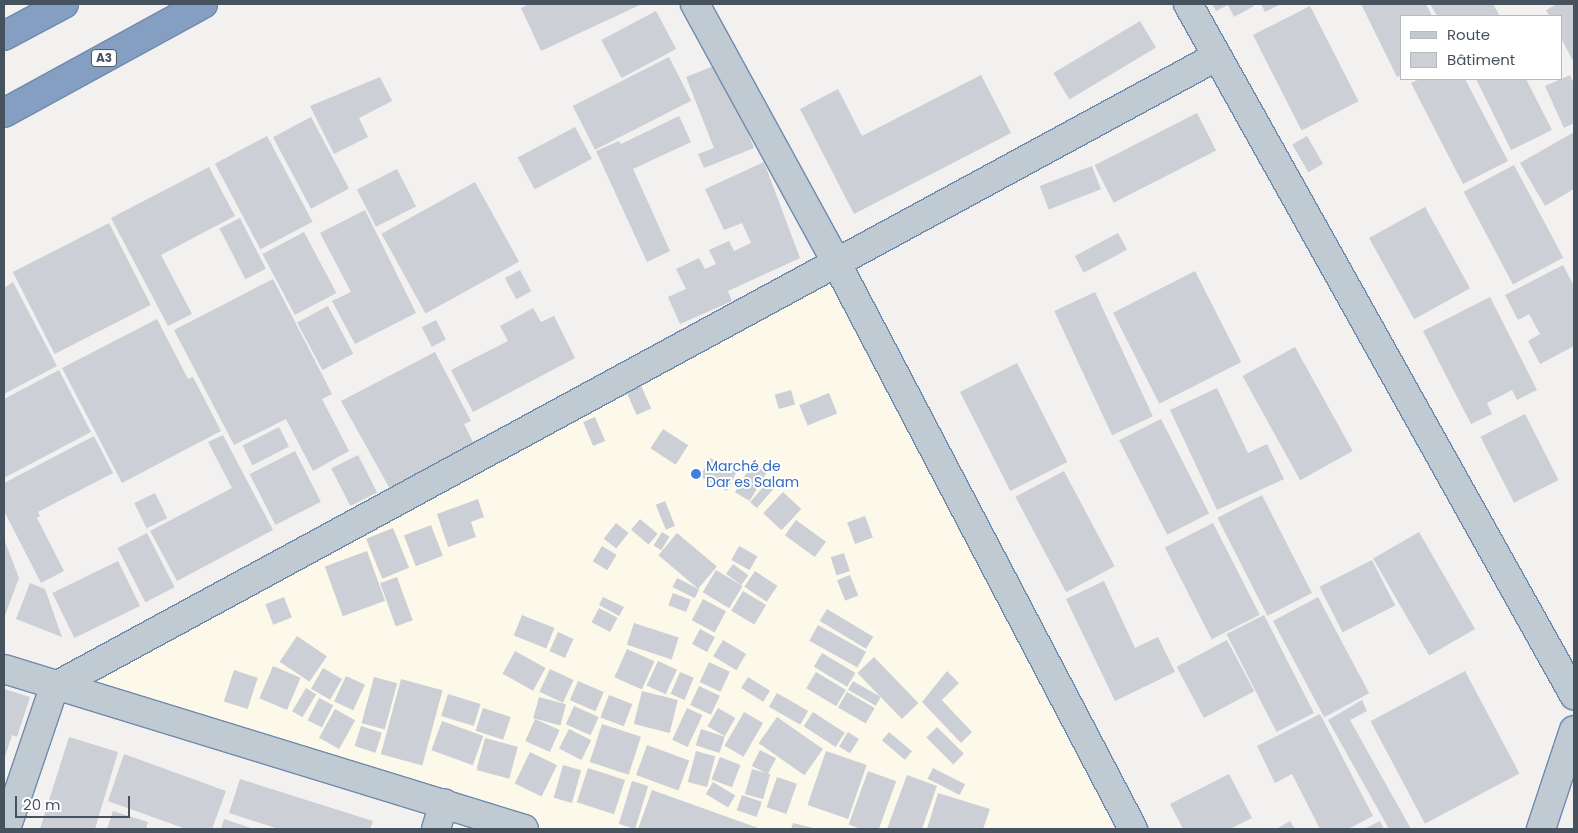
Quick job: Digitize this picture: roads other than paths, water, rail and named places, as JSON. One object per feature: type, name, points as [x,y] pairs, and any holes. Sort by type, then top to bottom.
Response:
[{"type":"highway","points":[[4,36],[64,4]]},
{"type":"highway","name":"A3","points":[[4,113],[203,4]]},
{"type":"street","points":[[696,4],[836,262],[1133,829]]},
{"type":"street","points":[[1188,4],[1574,695]]},
{"type":"street","points":[[6,829],[54,687],[1216,57]]},
{"type":"street","points":[[4,669],[54,687],[444,803],[524,829]]},
{"type":"street","points":[[1541,829],[1574,730]]},
{"type":"street","points":[[436,829],[444,803]]},
{"type":"place","name":"Marché de Dar es Salam","points":[[696,474]]}]
